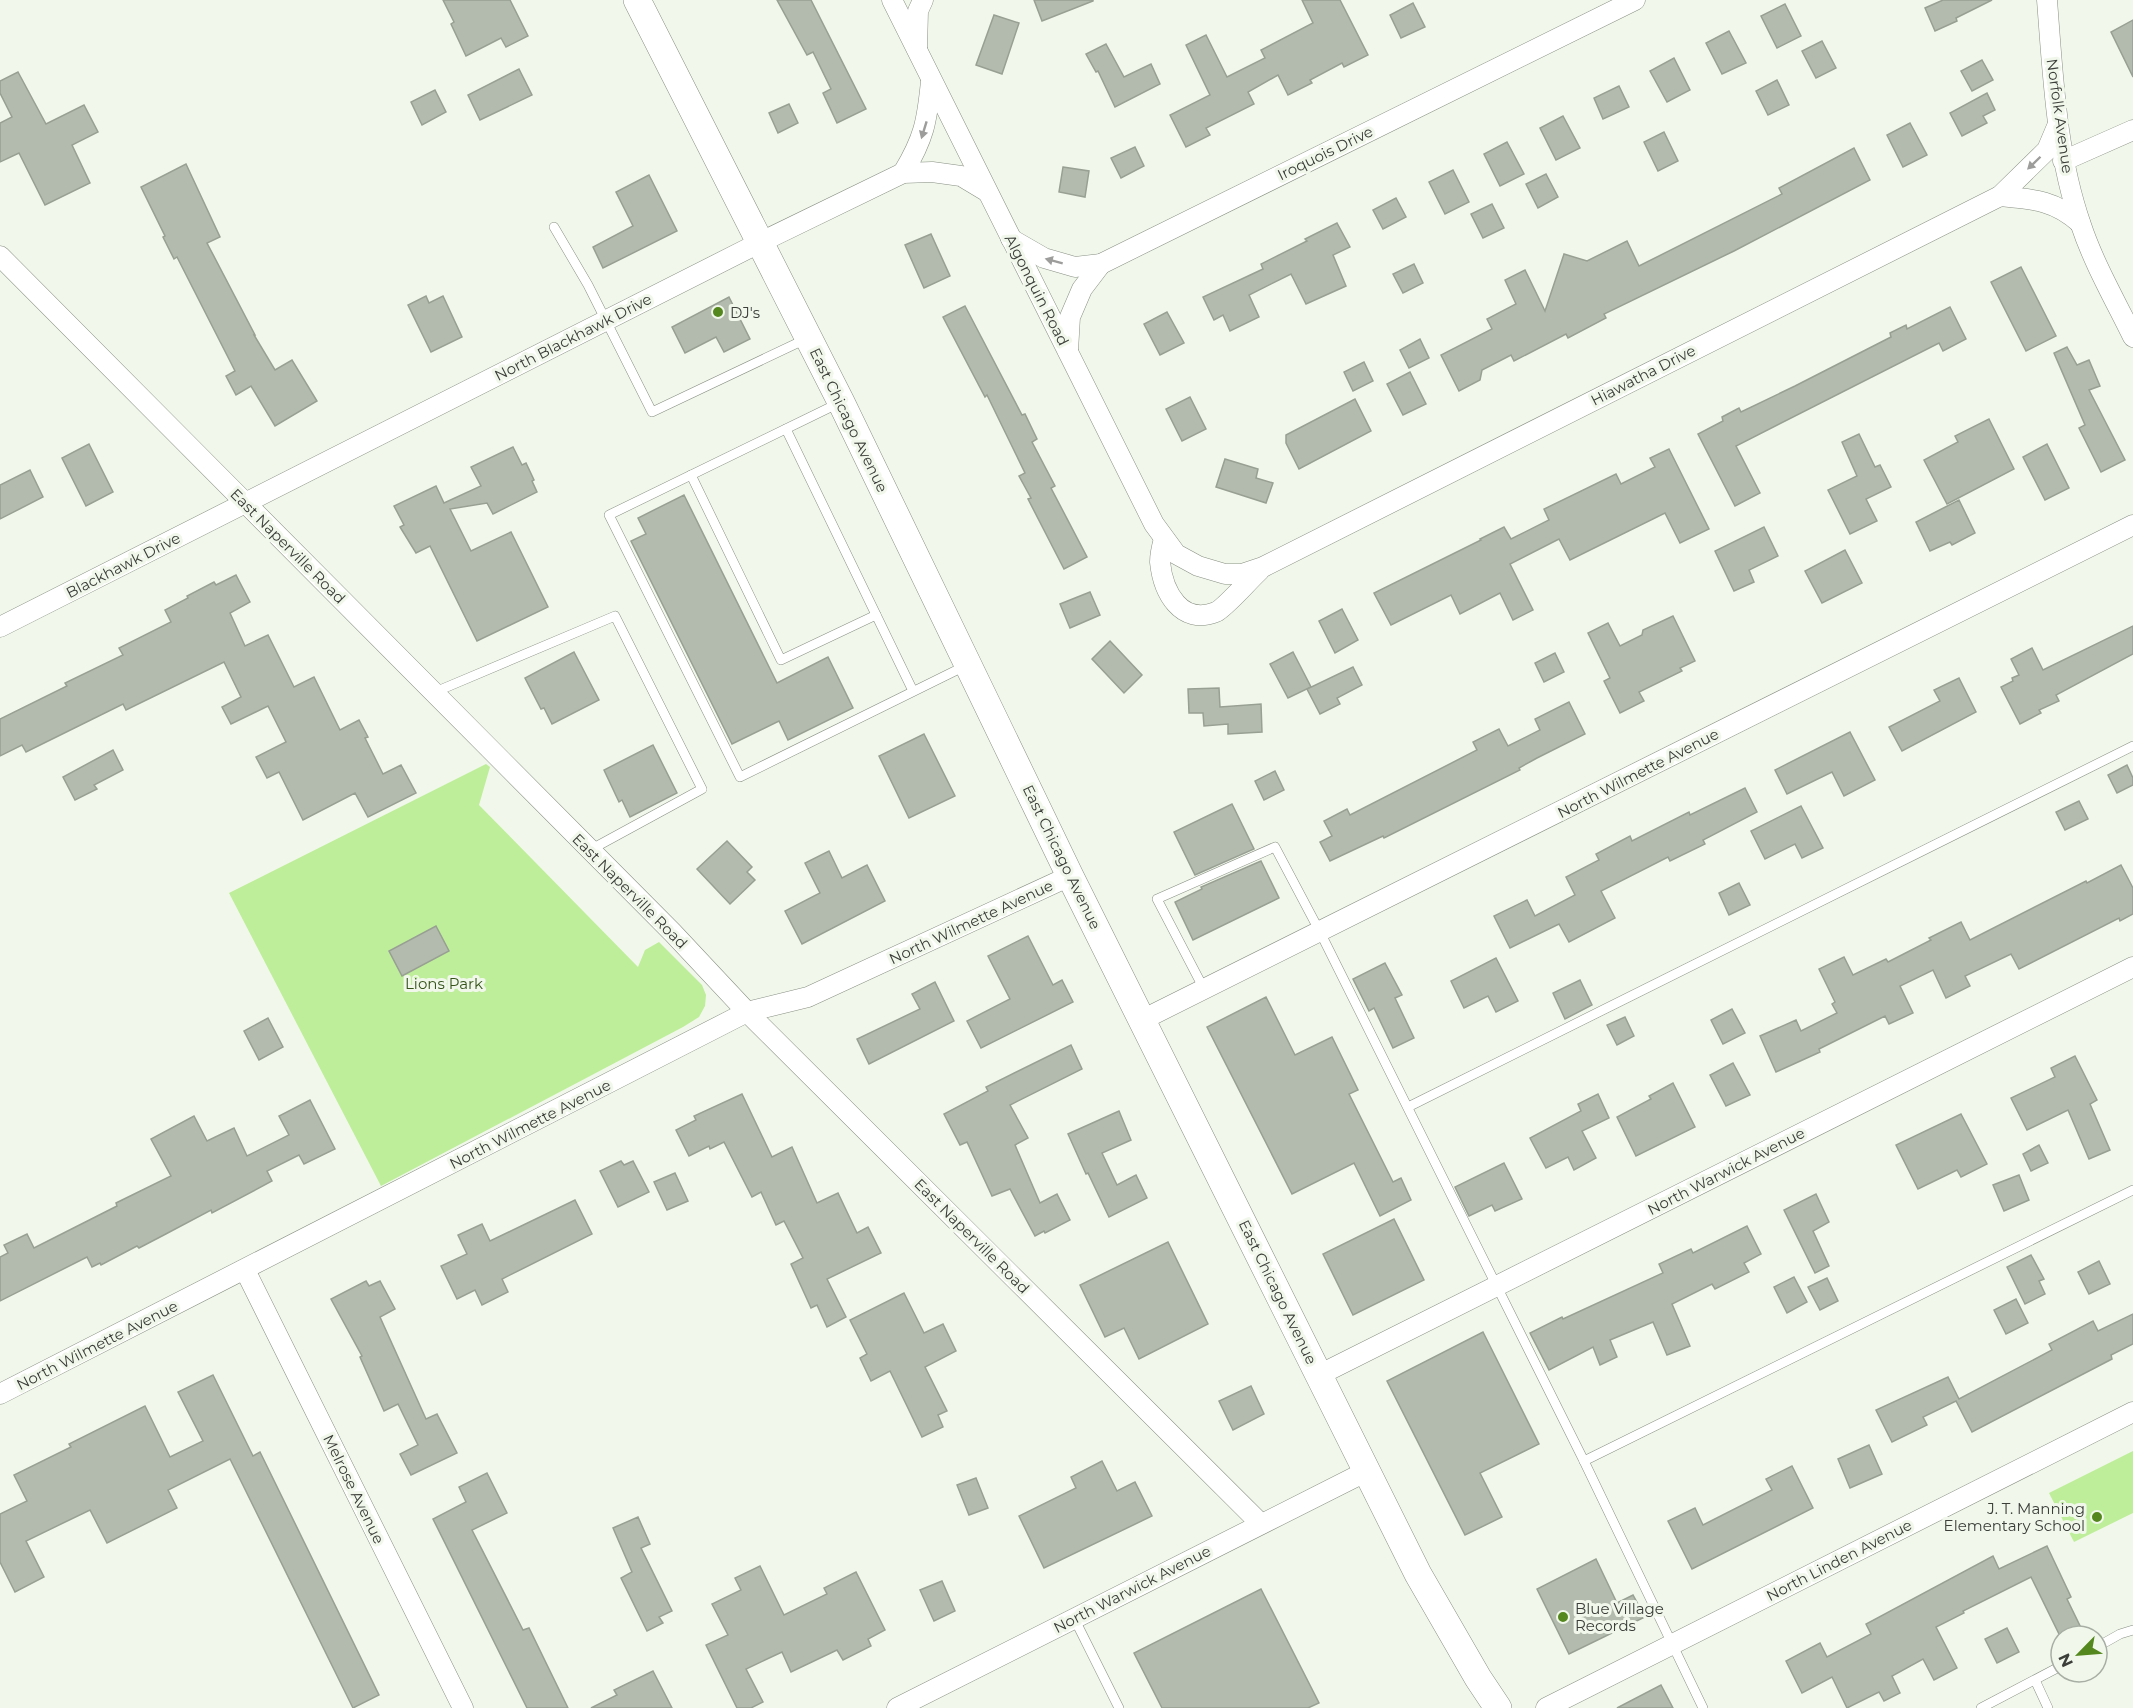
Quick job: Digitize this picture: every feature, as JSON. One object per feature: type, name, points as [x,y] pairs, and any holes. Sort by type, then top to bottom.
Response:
[{"type":"main road","name":"East Chicago Avenue","points":[[637,0],[841,402],[1070,876],[1418,1574],[1498,1708]]},
{"type":"street","name":"Algonquin Road","points":[[892,0],[1154,524],[1176,554],[1198,566]]},
{"type":"street","points":[[917,51],[918,11],[923,0]]},
{"type":"street","name":"Iroquois Drive","points":[[1011,239],[1044,258],[1075,267],[1101,264],[1635,0]]},
{"type":"street","name":"Norfolk Avenue","points":[[2047,0],[2063,161],[2088,246],[2131,332]]},
{"type":"street","points":[[903,173],[917,150],[927,123],[931,81]]},
{"type":"street","name":"Hiawatha Drive","points":[[1198,566],[1225,574],[1242,574],[1263,567],[2000,196],[2048,150],[2058,124]]},
{"type":"street","points":[[2063,161],[2133,130]]},
{"type":"street","name":"North Blackhawk Drive","points":[[245,503],[759,243],[903,173],[932,172],[961,176],[987,191]]},
{"type":"street","points":[[2000,196],[2050,203],[2067,212],[2080,223]]},
{"type":"street","name":"East Naperville Road","points":[[0,256],[590,849],[747,1012],[1261,1524]]},
{"type":"street","points":[[1068,351],[1070,317],[1082,289],[1101,264]]},
{"type":"street","name":"Blackhawk Drive","points":[[0,627],[245,503]]},
{"type":"street","name":"North Wilmette Avenue","points":[[1142,1020],[2133,525]]},
{"type":"street","points":[[1164,539],[1160,561],[1166,587],[1175,605],[1191,615],[1205,615],[1218,611],[1263,567]]},
{"type":"street","name":"North Wilmette Avenue","points":[[0,1394],[747,1012],[808,997],[1070,876]]},
{"type":"street","name":"North Warwick Avenue","points":[[1319,1375],[2133,967]]},
{"type":"street","name":"Melrose Avenue","points":[[245,1270],[463,1708]]},
{"type":"street","name":"North Linden Avenue","points":[[1546,1708],[2133,1412]]},
{"type":"street","name":"North Warwick Avenue","points":[[897,1708],[1367,1471]]},
{"type":"lane","points":[[554,227],[571,252],[652,412],[808,338]]},
{"type":"lane","points":[[841,402],[609,515],[740,777],[968,664]]},
{"type":"lane","points":[[786,429],[913,691]]},
{"type":"lane","points":[[691,475],[781,660],[876,615]]},
{"type":"lane","points":[[434,693],[615,616],[702,789],[590,849]]},
{"type":"lane","points":[[1408,1107],[2133,746]]},
{"type":"lane","points":[[1204,989],[1157,899],[1275,847],[1320,932],[1584,1461],[1703,1708]]},
{"type":"lane","points":[[1584,1461],[2133,1190]]},
{"type":"lane","points":[[1074,1618],[1114,1707]]},
{"type":"lane","points":[[2109,1640],[2133,1630]]},
{"type":"lane","points":[[1981,1708],[2049,1672]]},
{"type":"lane","points":[[2035,1680],[2048,1708]]},
{"type":"green space","name":"Lions Park","points":[[486,764],[490,767],[479,805],[638,967],[645,950],[659,942],[702,985],[706,995],[705,1006],[699,1017],[683,1027],[381,1186],[229,893]]},
{"type":"green space","points":[[2133,1451],[2133,1513],[2074,1542],[2049,1493]]},
{"type":"building","points":[[443,0],[510,0],[528,36],[506,47],[501,38],[466,56],[451,24],[454,22]]},
{"type":"building","points":[[777,0],[811,0],[866,109],[837,123],[823,93],[831,89],[813,52],[807,55]]},
{"type":"building","points":[[1034,0],[1093,0],[1093,1],[1042,21]]},
{"type":"building","points":[[1302,0],[1340,0],[1368,55],[1344,67],[1342,63],[1310,80],[1312,83],[1288,95],[1278,75],[1248,92],[1254,104],[1206,128],[1210,135],[1186,147],[1170,115],[1210,95],[1186,45],[1206,35],[1227,77],[1265,58],[1261,50],[1313,23]]},
{"type":"building","points":[[1943,0],[1992,0],[1935,31],[1925,8]]},
{"type":"building","points":[[1413,3],[1425,27],[1401,38],[1390,15]]},
{"type":"building","points":[[1785,4],[1801,36],[1777,48],[1761,16]]},
{"type":"building","points":[[994,15],[1019,23],[1002,74],[976,65]]},
{"type":"building","points":[[2133,20],[2133,77],[2111,32]]},
{"type":"building","points":[[1729,31],[1746,63],[1722,74],[1706,43]]},
{"type":"building","points":[[1822,41],[1836,68],[1816,78],[1802,51]]},
{"type":"building","points":[[1106,44],[1124,77],[1151,64],[1160,84],[1115,107],[1098,71],[1096,72],[1086,54]]},
{"type":"building","points":[[1674,58],[1690,90],[1667,102],[1650,71]]},
{"type":"building","points":[[1982,60],[1993,80],[1972,91],[1961,71]]},
{"type":"building","points":[[519,69],[532,95],[480,120],[468,95]]},
{"type":"building","points":[[18,72],[46,124],[84,105],[98,132],[72,145],[90,183],[45,205],[19,153],[0,162],[0,123],[12,117],[0,93],[0,81]]},
{"type":"building","points":[[1777,80],[1789,105],[1768,115],[1756,91]]},
{"type":"building","points":[[1619,86],[1629,107],[1603,119],[1594,98]]},
{"type":"building","points":[[435,90],[446,112],[422,125],[411,102]]},
{"type":"building","points":[[1987,93],[1995,110],[1983,116],[1987,123],[1962,136],[1950,113]]},
{"type":"building","points":[[789,104],[798,123],[778,133],[769,113]]},
{"type":"building","points":[[1563,116],[1580,148],[1556,160],[1540,128]]},
{"type":"building","points":[[1910,123],[1927,155],[1903,167],[1887,135]]},
{"type":"building","points":[[1664,132],[1678,161],[1658,171],[1644,142]]},
{"type":"building","points":[[1507,142],[1524,174],[1500,186],[1484,154]]},
{"type":"building","points":[[1135,147],[1144,166],[1121,178],[1111,158]]},
{"type":"building","points":[[1854,148],[1870,180],[1734,251],[1604,314],[1606,318],[1568,338],[1566,334],[1514,361],[1511,355],[1482,370],[1480,380],[1459,391],[1441,355],[1492,329],[1487,319],[1516,304],[1505,280],[1525,270],[1545,311],[1564,254],[1587,261],[1627,241],[1639,266],[1782,194],[1779,188]]},
{"type":"building","points":[[186,164],[220,237],[207,243],[254,335],[275,370],[292,360],[317,401],[275,426],[251,386],[236,395],[226,376],[235,371],[177,257],[174,259],[141,187]]},
{"type":"building","points":[[1063,167],[1089,171],[1085,197],[1059,192]]},
{"type":"building","points":[[1453,170],[1469,202],[1445,214],[1429,182]]},
{"type":"building","points":[[1546,174],[1558,197],[1538,208],[1526,184]]},
{"type":"building","points":[[649,175],[677,231],[603,268],[593,247],[633,226],[616,192]]},
{"type":"building","points":[[1396,198],[1406,217],[1383,229],[1373,210]]},
{"type":"building","points":[[1492,204],[1504,228],[1483,238],[1471,214]]},
{"type":"building","points":[[1337,223],[1350,247],[1333,255],[1346,286],[1306,304],[1291,274],[1249,295],[1259,317],[1230,331],[1223,315],[1214,320],[1203,297],[1263,269],[1261,264]]},
{"type":"building","points":[[931,234],[950,276],[924,288],[905,245]]},
{"type":"building","points":[[1414,264],[1423,283],[1403,293],[1393,274]]},
{"type":"building","points":[[2021,267],[2056,336],[2026,351],[1991,282]]},
{"type":"building","points":[[426,296],[429,303],[443,296],[462,337],[431,352],[408,305]]},
{"type":"building","name":"DJ's","points":[[729,297],[750,339],[724,352],[716,337],[685,353],[672,327]]},
{"type":"building","points":[[965,306],[1022,415],[1025,414],[1037,439],[1032,442],[1055,486],[1051,488],[1087,557],[1064,569],[1028,499],[1031,498],[1019,476],[1025,473],[987,395],[985,397],[943,317]]},
{"type":"building","points":[[1950,307],[1966,339],[1943,351],[1939,343],[1736,446],[1760,493],[1735,506],[1698,434],[1723,421],[1722,417],[1739,408],[1741,412],[1891,337],[1890,333],[1906,325],[1907,329]]},
{"type":"building","points":[[1167,312],[1184,343],[1160,355],[1144,324]]},
{"type":"building","points":[[1420,339],[1429,358],[1409,368],[1400,350]]},
{"type":"building","points":[[2067,347],[2077,365],[2089,360],[2100,386],[2089,390],[2125,460],[2101,472],[2079,428],[2085,425],[2054,353]]},
{"type":"building","points":[[1364,362],[1373,381],[1353,391],[1344,372]]},
{"type":"building","points":[[1410,372],[1426,404],[1403,415],[1387,384]]},
{"type":"building","points":[[1190,397],[1206,429],[1182,441],[1166,409]]},
{"type":"building","points":[[1355,399],[1371,431],[1299,469],[1286,443],[1286,435]]},
{"type":"building","points":[[1989,419],[2014,469],[1947,504],[1924,460],[1958,442],[1955,436]]},
{"type":"building","points":[[1859,434],[1875,467],[1880,465],[1891,487],[1866,499],[1877,521],[1850,534],[1828,490],[1857,476],[1842,442]]},
{"type":"building","points":[[89,444],[113,492],[86,506],[62,458]]},
{"type":"building","points":[[2047,444],[2069,488],[2045,500],[2023,457]]},
{"type":"building","points":[[513,447],[522,465],[526,463],[537,492],[493,514],[487,503],[450,509],[471,551],[511,532],[548,607],[477,641],[430,546],[416,553],[400,527],[404,525],[394,506],[436,486],[444,503],[481,486],[471,467]]},
{"type":"building","points":[[1669,449],[1709,529],[1680,543],[1665,513],[1570,560],[1559,539],[1510,564],[1533,610],[1513,620],[1500,593],[1460,614],[1451,595],[1391,625],[1374,593],[1504,527],[1511,539],[1549,520],[1544,509],[1616,474],[1621,484],[1655,467],[1650,458]]},
{"type":"building","points":[[1225,459],[1258,469],[1256,478],[1273,483],[1266,503],[1216,487]]},
{"type":"building","points":[[30,470],[43,497],[0,519],[0,485]]},
{"type":"building","points":[[684,495],[777,683],[828,657],[853,708],[788,740],[779,721],[732,744],[631,541],[646,534],[638,518]]},
{"type":"building","points":[[1959,500],[1975,533],[1952,545],[1950,542],[1930,551],[1916,522]]},
{"type":"building","points":[[1764,527],[1778,556],[1749,570],[1754,582],[1734,591],[1715,551]]},
{"type":"building","points":[[1845,550],[1862,583],[1822,603],[1805,571]]},
{"type":"building","points":[[236,575],[250,602],[230,613],[245,646],[268,635],[294,687],[314,677],[340,730],[359,720],[368,737],[365,738],[383,774],[401,765],[416,793],[368,817],[355,793],[303,820],[279,772],[267,778],[256,757],[286,742],[268,706],[231,724],[222,707],[241,697],[224,662],[126,710],[123,704],[26,752],[22,745],[0,756],[0,719],[67,686],[65,683],[123,655],[119,648],[171,622],[165,610],[214,582],[216,585]]},
{"type":"building","points":[[1090,592],[1100,615],[1070,628],[1060,604]]},
{"type":"building","points":[[1342,609],[1358,640],[1335,653],[1319,621]]},
{"type":"building","points":[[1673,616],[1695,661],[1680,668],[1682,671],[1639,692],[1644,701],[1620,713],[1604,681],[1610,678],[1588,633],[1608,623],[1620,646],[1642,635],[1643,630]]},
{"type":"building","points":[[2133,626],[2133,654],[2056,695],[2059,701],[2039,710],[2041,713],[2020,724],[2001,687],[2019,675],[2011,659],[2032,648],[2043,670]]},
{"type":"building","points":[[1110,641],[1142,675],[1124,693],[1092,659]]},
{"type":"building","points":[[574,652],[599,700],[552,724],[544,708],[541,709],[525,678]]},
{"type":"building","points":[[1293,652],[1311,687],[1288,698],[1270,664]]},
{"type":"building","points":[[1555,653],[1564,672],[1544,682],[1535,663]]},
{"type":"building","points":[[1353,667],[1362,685],[1337,698],[1340,704],[1320,714],[1307,689]]},
{"type":"building","points":[[1959,678],[1976,712],[1902,751],[1889,727],[1940,701],[1934,690]]},
{"type":"building","points":[[1219,688],[1220,707],[1261,704],[1262,732],[1228,734],[1228,724],[1204,726],[1203,713],[1189,713],[1188,689]]},
{"type":"building","points":[[1569,702],[1585,734],[1537,758],[1519,768],[1520,770],[1384,838],[1383,836],[1330,861],[1320,842],[1332,836],[1324,821],[1347,809],[1350,815],[1477,750],[1473,742],[1499,729],[1508,746],[1540,730],[1535,719]]},
{"type":"building","points":[[1850,732],[1875,780],[1844,796],[1832,772],[1787,794],[1775,770]]},
{"type":"building","points":[[924,734],[955,796],[909,818],[879,756]]},
{"type":"building","points":[[653,745],[677,793],[630,817],[622,800],[619,802],[604,770]]},
{"type":"building","points":[[113,750],[123,770],[94,785],[97,789],[75,800],[63,777]]},
{"type":"building","points":[[2127,765],[2133,778],[2133,785],[2117,793],[2108,775]]},
{"type":"building","points":[[1275,771],[1284,790],[1264,800],[1255,781]]},
{"type":"building","points":[[1745,788],[1757,812],[1703,840],[1705,844],[1670,861],[1668,857],[1601,891],[1615,918],[1569,942],[1559,924],[1510,948],[1494,916],[1527,900],[1535,916],[1575,895],[1566,877],[1599,860],[1596,854],[1630,836],[1632,841],[1689,812],[1690,815]]},
{"type":"building","points":[[2079,801],[2088,819],[2065,830],[2056,812]]},
{"type":"building","points":[[1232,804],[1254,849],[1195,875],[1174,832]]},
{"type":"building","points":[[1801,806],[1823,848],[1802,858],[1795,844],[1765,859],[1751,831]]},
{"type":"building","points":[[727,841],[752,867],[747,872],[755,880],[730,904],[697,869]]},
{"type":"building","points":[[829,851],[842,878],[867,865],[885,901],[802,944],[785,911],[820,893],[805,863]]},
{"type":"building","points":[[1261,861],[1279,898],[1193,940],[1175,902],[1202,889],[1201,887]]},
{"type":"building","points":[[2121,865],[2133,888],[2133,914],[2120,921],[2119,918],[2019,969],[2011,954],[1965,976],[1970,986],[1946,998],[1933,970],[1900,986],[1913,1013],[1889,1024],[1885,1016],[1819,1049],[1820,1052],[1776,1072],[1760,1036],[1796,1020],[1801,1031],[1837,1013],[1832,1004],[1835,1002],[1819,969],[1844,957],[1853,975],[1886,959],[1888,962],[1961,922],[1970,940]]},
{"type":"building","points":[[1739,883],[1750,905],[1729,915],[1719,893]]},
{"type":"building","points":[[436,926],[449,951],[402,976],[389,951]]},
{"type":"building","points":[[1028,936],[1053,985],[1062,980],[1073,1002],[981,1048],[967,1021],[1010,999],[988,956]]},
{"type":"building","points":[[1496,958],[1518,1001],[1496,1012],[1488,996],[1464,1008],[1451,981]]},
{"type":"building","points":[[1385,963],[1402,995],[1395,998],[1414,1038],[1393,1048],[1374,1008],[1369,1011],[1353,979]]},
{"type":"building","points":[[1580,980],[1592,1005],[1565,1019],[1553,993]]},
{"type":"building","points":[[935,982],[954,1021],[869,1064],[857,1039],[920,1009],[912,994]]},
{"type":"building","points":[[1266,997],[1295,1055],[1332,1037],[1358,1090],[1349,1094],[1393,1182],[1401,1178],[1411,1200],[1380,1216],[1354,1163],[1292,1194],[1207,1027]]},
{"type":"building","points":[[1732,1009],[1745,1033],[1723,1044],[1711,1020]]},
{"type":"building","points":[[1625,1017],[1634,1036],[1617,1045],[1607,1025]]},
{"type":"building","points":[[268,1018],[283,1047],[259,1060],[244,1031]]},
{"type":"building","points":[[1071,1045],[1082,1069],[1010,1105],[1028,1138],[1015,1145],[1040,1203],[1057,1194],[1070,1220],[1035,1236],[1010,1189],[992,1196],[967,1142],[960,1145],[944,1114],[988,1091],[986,1087]]},
{"type":"building","points":[[2075,1056],[2097,1100],[2090,1104],[2110,1150],[2089,1159],[2068,1110],[2027,1130],[2011,1098],[2055,1077],[2051,1068]]},
{"type":"building","points":[[1733,1063],[1750,1095],[1726,1106],[1710,1075]]},
{"type":"building","points":[[1673,1083],[1695,1127],[1636,1156],[1617,1117],[1651,1099],[1649,1096]]},
{"type":"building","points":[[742,1094],[772,1157],[792,1147],[817,1203],[838,1193],[857,1233],[868,1227],[881,1253],[827,1279],[846,1317],[827,1327],[817,1305],[811,1308],[791,1264],[803,1258],[784,1221],[776,1225],[761,1192],[752,1197],[724,1142],[710,1149],[709,1146],[689,1156],[676,1130],[696,1120],[694,1116]]},
{"type":"building","points":[[1598,1094],[1609,1118],[1582,1131],[1596,1158],[1574,1170],[1568,1157],[1546,1168],[1530,1138],[1581,1111],[1578,1104]]},
{"type":"building","points":[[310,1100],[335,1149],[304,1164],[299,1155],[267,1171],[272,1181],[212,1213],[211,1210],[101,1265],[100,1263],[92,1267],[87,1257],[0,1301],[0,1257],[8,1253],[4,1245],[27,1234],[34,1248],[171,1176],[151,1139],[194,1116],[207,1141],[234,1128],[247,1156],[289,1135],[279,1116]]},
{"type":"building","points":[[1119,1111],[1131,1140],[1102,1153],[1117,1185],[1136,1175],[1147,1198],[1109,1217],[1068,1134]]},
{"type":"building","points":[[1961,1114],[1987,1164],[1961,1177],[1957,1170],[1918,1189],[1896,1145]]},
{"type":"building","points":[[2039,1145],[2048,1163],[2031,1171],[2023,1154]]},
{"type":"building","points":[[621,1161],[624,1165],[633,1161],[649,1192],[618,1207],[600,1171]]},
{"type":"building","points":[[1504,1163],[1522,1199],[1495,1211],[1492,1205],[1469,1216],[1455,1187]]},
{"type":"building","points":[[675,1173],[688,1201],[667,1210],[654,1182]]},
{"type":"building","points":[[2019,1175],[2029,1200],[2004,1211],[1993,1185]]},
{"type":"building","points":[[1816,1194],[1829,1222],[1813,1231],[1829,1266],[1815,1273],[1784,1210]]},
{"type":"building","points":[[575,1200],[592,1234],[502,1279],[508,1292],[482,1305],[475,1290],[457,1299],[441,1266],[467,1254],[458,1235],[482,1224],[490,1241]]},
{"type":"building","points":[[1394,1219],[1424,1280],[1353,1315],[1323,1254]]},
{"type":"building","points":[[1747,1226],[1761,1254],[1744,1263],[1749,1272],[1715,1289],[1712,1284],[1672,1304],[1690,1346],[1667,1355],[1653,1322],[1610,1340],[1617,1357],[1600,1365],[1593,1347],[1549,1370],[1530,1333],[1663,1273],[1659,1264],[1691,1249],[1693,1253]]},
{"type":"building","points":[[1168,1242],[1208,1324],[1139,1359],[1124,1328],[1105,1337],[1080,1285]]},
{"type":"building","points":[[2031,1255],[2044,1279],[2039,1281],[2045,1294],[2025,1304],[2007,1267]]},
{"type":"building","points":[[2099,1261],[2110,1284],[2089,1294],[2078,1272]]},
{"type":"building","points":[[1794,1277],[1807,1302],[1787,1313],[1774,1287]]},
{"type":"building","points":[[1827,1278],[1838,1301],[1820,1310],[1808,1287]]},
{"type":"building","points":[[366,1281],[369,1286],[380,1281],[395,1309],[380,1317],[426,1419],[437,1414],[457,1453],[411,1475],[400,1454],[418,1445],[398,1404],[384,1411],[360,1357],[362,1356],[331,1299]]},
{"type":"building","points":[[904,1293],[924,1333],[943,1324],[956,1351],[925,1367],[947,1411],[938,1415],[943,1427],[922,1437],[890,1371],[871,1381],[860,1358],[867,1354],[850,1320]]},
{"type":"building","points":[[2016,1299],[2028,1323],[2006,1334],[1994,1310]]},
{"type":"building","points":[[2133,1314],[2133,1344],[2111,1355],[2112,1359],[1972,1432],[1956,1401],[1923,1417],[1927,1425],[1892,1442],[1876,1410],[1948,1377],[1959,1399],[2052,1350],[2049,1344],[2093,1321],[2098,1331]]},
{"type":"building","points":[[1483,1332],[1539,1444],[1480,1473],[1502,1517],[1465,1535],[1387,1381]]},
{"type":"building","points":[[213,1375],[253,1456],[260,1452],[379,1695],[353,1708],[230,1459],[168,1490],[177,1508],[107,1543],[90,1510],[26,1541],[44,1577],[15,1592],[0,1562],[0,1514],[27,1501],[14,1475],[145,1406],[170,1457],[203,1441],[178,1392]]},
{"type":"building","points":[[1251,1386],[1264,1414],[1233,1430],[1219,1401]]},
{"type":"building","points":[[1869,1445],[1882,1474],[1850,1488],[1838,1459]]},
{"type":"building","points":[[1102,1461],[1117,1491],[1135,1482],[1152,1516],[1044,1568],[1019,1516],[1076,1488],[1071,1477]]},
{"type":"building","points":[[1792,1466],[1813,1508],[1692,1569],[1668,1521],[1695,1508],[1703,1525],[1772,1490],[1766,1479]]},
{"type":"building","points":[[487,1473],[507,1513],[472,1530],[523,1630],[529,1628],[568,1708],[527,1708],[433,1519],[466,1502],[459,1487]]},
{"type":"building","points":[[976,1478],[988,1508],[969,1515],[957,1485]]},
{"type":"building","points":[[638,1517],[650,1544],[641,1548],[672,1611],[659,1617],[663,1623],[647,1631],[621,1578],[632,1572],[613,1528]]},
{"type":"building","points":[[2047,1546],[2071,1597],[2067,1599],[2079,1624],[2054,1624],[2031,1577],[1936,1627],[1957,1668],[1934,1680],[1923,1659],[1892,1676],[1900,1693],[1884,1701],[1879,1692],[1847,1708],[1832,1677],[1802,1693],[1786,1661],[1820,1643],[1827,1657],[1871,1634],[1866,1624],[1993,1556],[1999,1569]]},
{"type":"building","points":[[1596,1559],[1617,1603],[1633,1595],[1645,1617],[1569,1654],[1537,1589]]},
{"type":"building","points":[[760,1566],[784,1615],[827,1594],[824,1588],[856,1572],[885,1630],[868,1639],[871,1646],[843,1660],[837,1650],[791,1672],[782,1652],[746,1669],[763,1702],[751,1708],[737,1708],[706,1645],[728,1635],[712,1604],[741,1590],[735,1578]]},
{"type":"building","points":[[942,1581],[955,1611],[934,1621],[920,1590]]},
{"type":"building","points":[[1261,1589],[1319,1703],[1308,1708],[1162,1708],[1134,1653]]},
{"type":"building","points":[[2007,1628],[2019,1652],[1997,1663],[1985,1639]]},
{"type":"building","points":[[653,1671],[672,1708],[591,1708],[617,1695],[614,1690]]},
{"type":"building","points":[[1661,1685],[1673,1708],[1617,1708]]},
{"type":"place","name":"DJ's","points":[[718,312]]},
{"type":"place","name":"J. T. Manning Elementary School","points":[[2097,1517]]},
{"type":"place","name":"Blue Village Records","points":[[1563,1617]]}]
